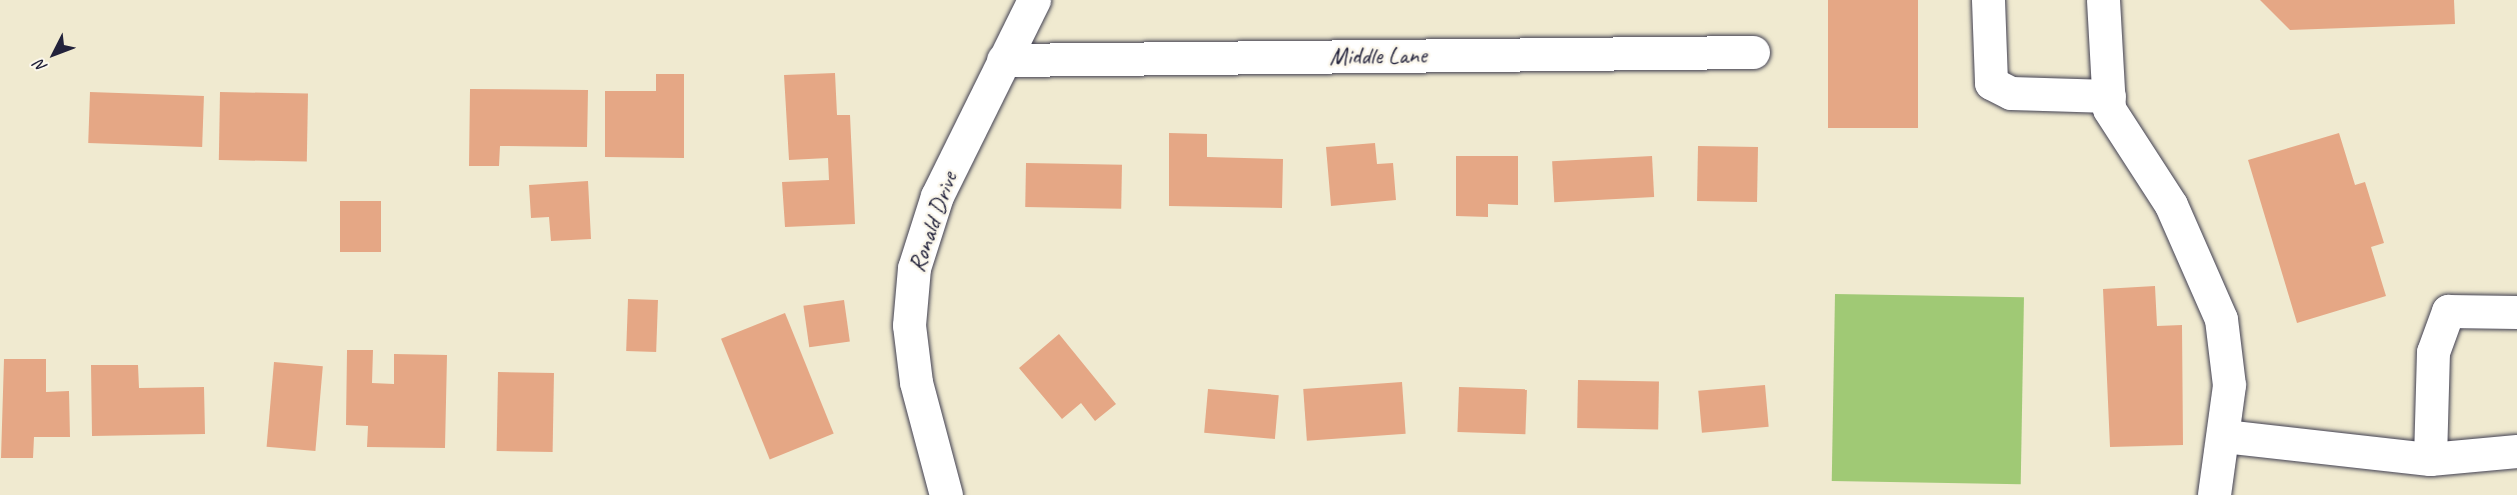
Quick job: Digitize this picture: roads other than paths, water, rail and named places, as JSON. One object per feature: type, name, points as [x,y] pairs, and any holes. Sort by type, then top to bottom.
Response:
[{"type":"street","name":"Ronald Drive","points":[[946,495],[916,382],[909,325],[914,268],[937,196],[1034,0]]},
{"type":"street","points":[[1988,0],[1991,83],[2011,93],[2109,96]]},
{"type":"street","points":[[2103,0],[2109,109],[2171,205],[2221,319],[2229,385],[2224,436],[2214,495]]},
{"type":"street","name":"Middle Lane","points":[[1003,60],[1753,52]]},
{"type":"street","points":[[2430,459],[2433,352],[2448,311],[2517,312]]},
{"type":"street","points":[[2224,436],[2430,459],[2517,451]]}]
